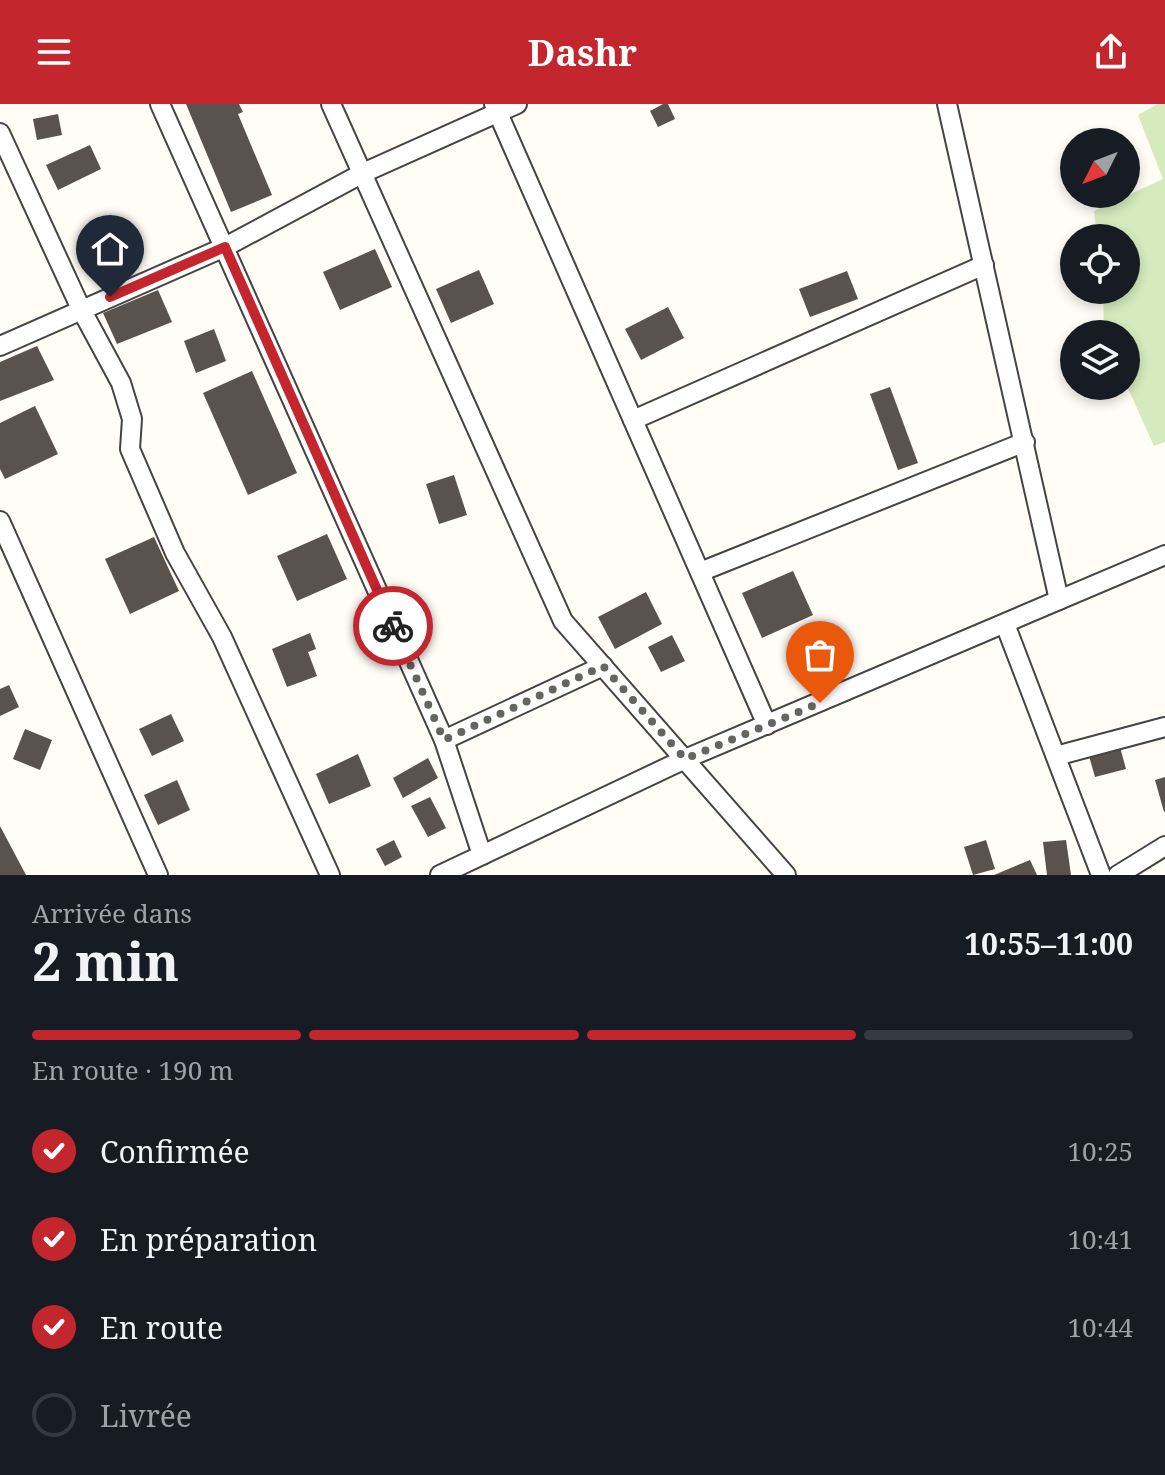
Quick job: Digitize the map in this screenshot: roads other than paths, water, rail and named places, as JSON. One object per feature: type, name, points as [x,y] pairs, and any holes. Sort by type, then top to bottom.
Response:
[{"type":"street","points":[[160,104],[444,740],[482,855]]},
{"type":"street","points":[[331,104],[563,621],[786,875]]},
{"type":"street","points":[[0,346],[225,247],[363,173],[496,108],[517,104]]},
{"type":"street","points":[[947,104],[1059,600]]},
{"type":"street","points":[[496,108],[767,725]]},
{"type":"street","points":[[0,133],[81,309],[121,383],[132,419],[130,449],[169,540],[222,637],[330,875]]},
{"type":"street","points":[[633,420],[984,265]]},
{"type":"street","points":[[700,572],[1025,442]]},
{"type":"street","points":[[0,521],[158,875]]},
{"type":"street","points":[[440,875],[685,759],[1165,555]]},
{"type":"street","points":[[1005,624],[1101,875]]},
{"type":"street","points":[[444,740],[603,666]]},
{"type":"street","points":[[1056,756],[1165,727]]},
{"type":"street","points":[[1118,875],[1165,846]]}]
